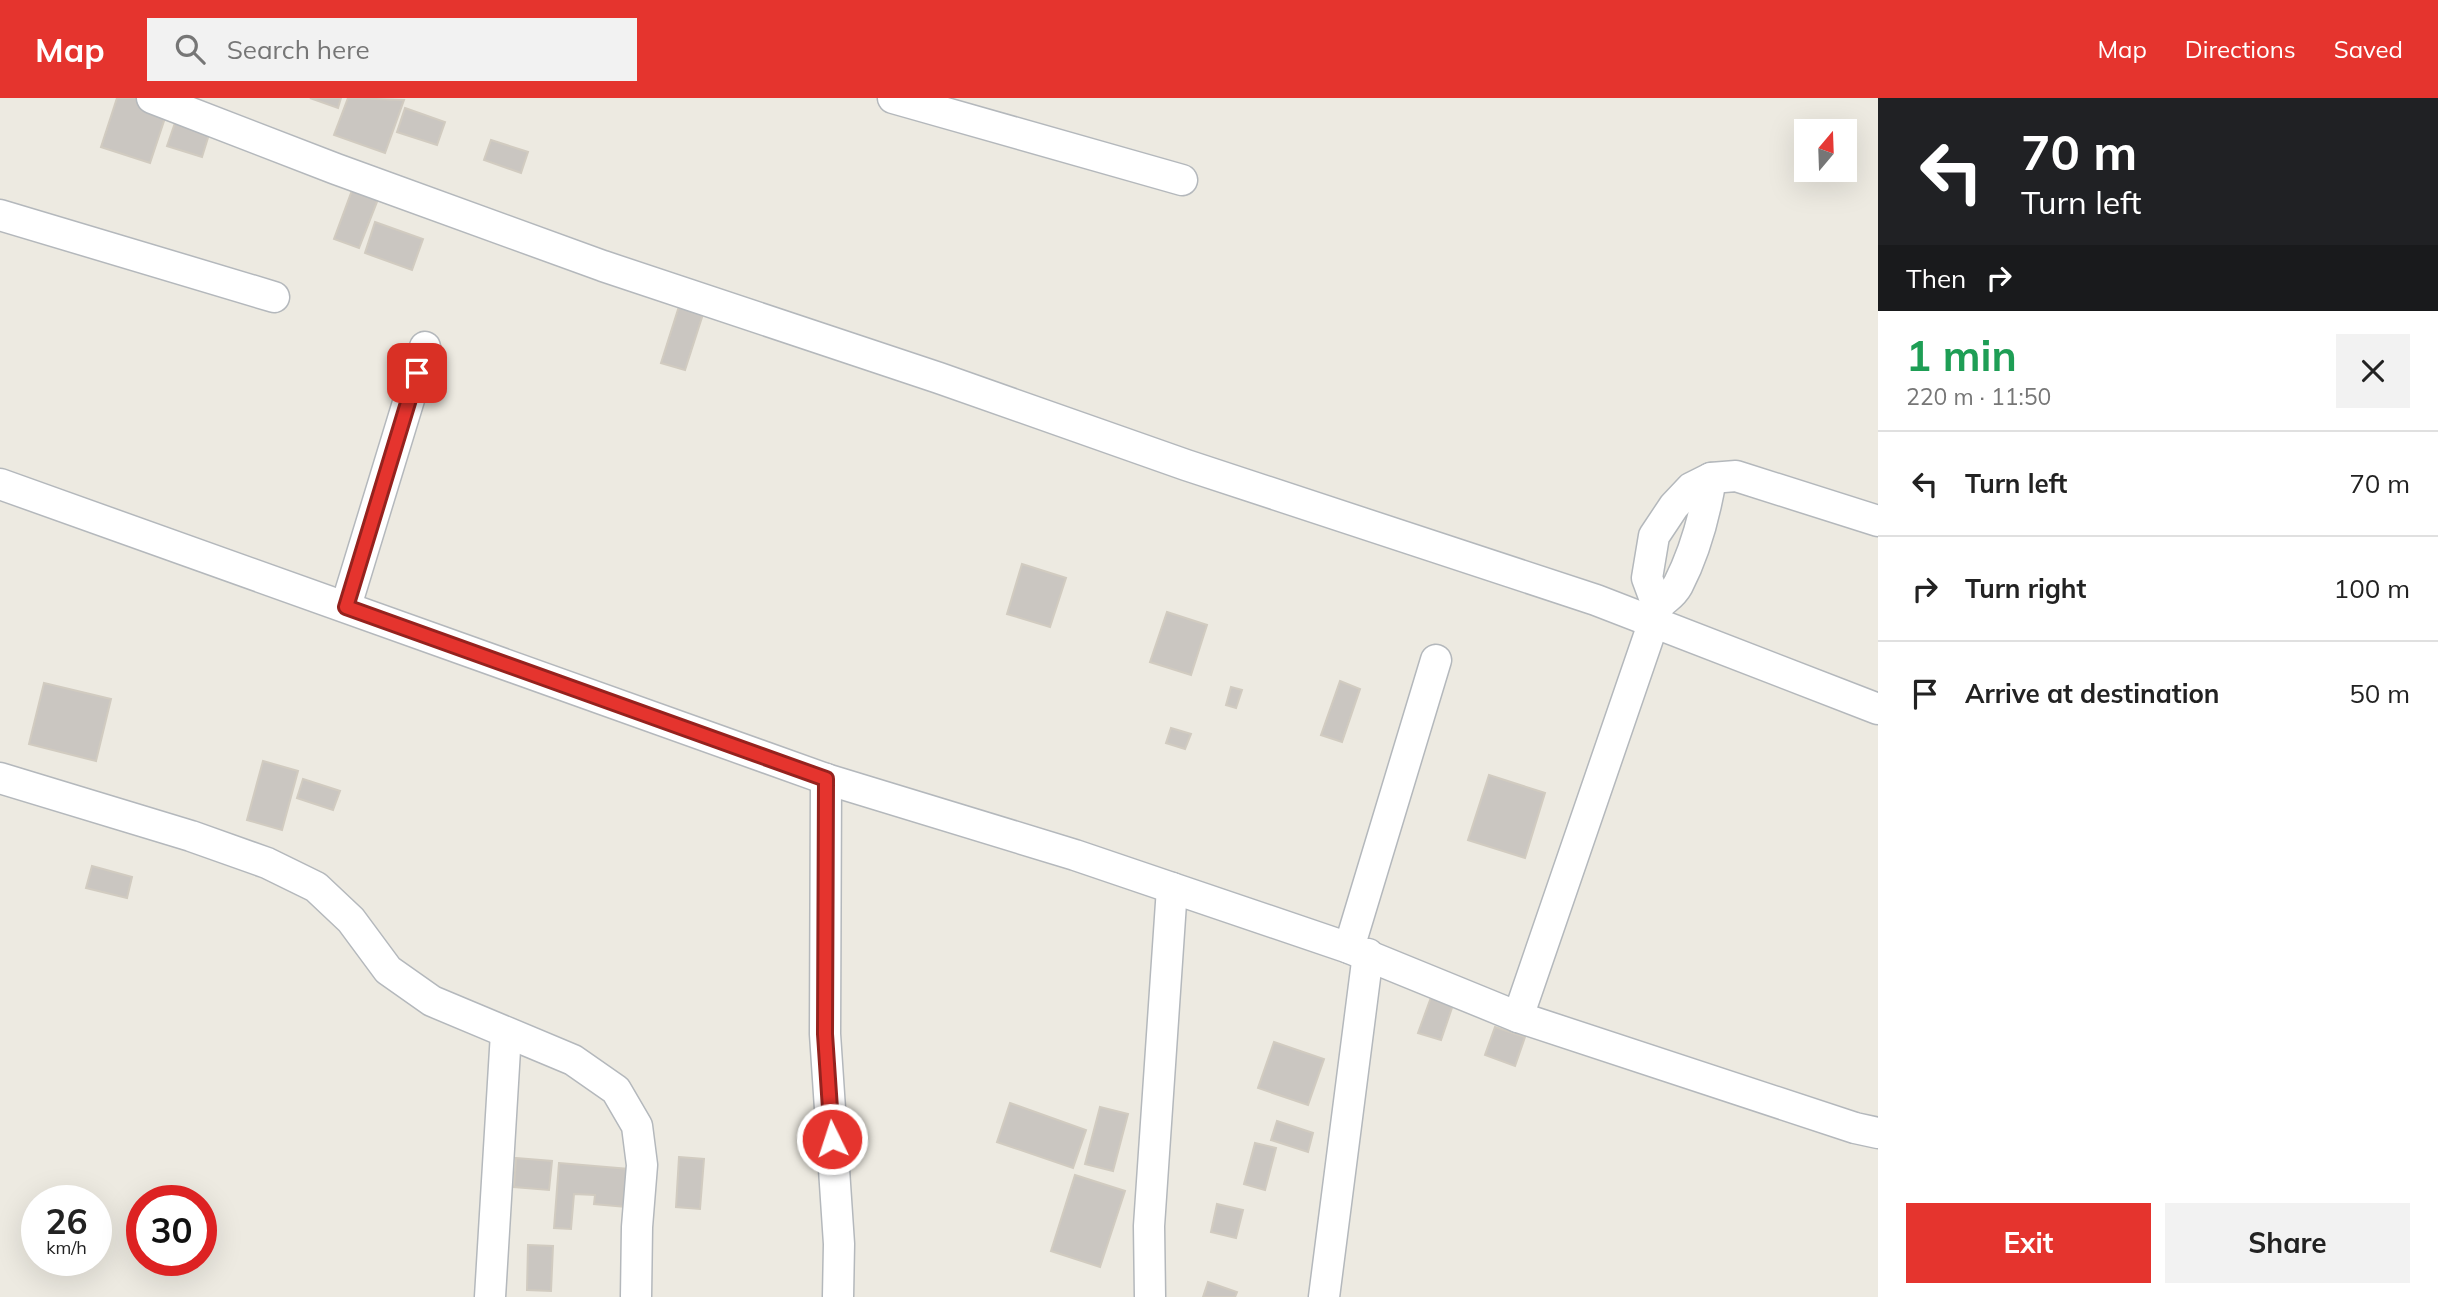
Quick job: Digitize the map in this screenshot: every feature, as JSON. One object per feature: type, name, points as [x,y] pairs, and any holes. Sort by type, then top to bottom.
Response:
[{"type":"street","points":[[152,98],[336,169],[603,266],[939,378],[1186,466],[1656,613],[1878,709]]},
{"type":"street","points":[[892,98],[1182,180]]},
{"type":"street","points":[[0,215],[274,296]]},
{"type":"street","points":[[346,607],[425,347]]},
{"type":"street","points":[[1656,613],[1647,578],[1654,536],[1674,506],[1692,488],[1710,478],[1737,476],[1878,521]]},
{"type":"street","points":[[1518,1017],[1656,613],[1676,588],[1693,551],[1703,520],[1710,478]]},
{"type":"street","points":[[0,484],[826,779],[1074,855],[1359,951],[1518,1017],[1855,1128],[1878,1133]]},
{"type":"street","points":[[1324,1297],[1359,951],[1436,660]]},
{"type":"street","points":[[0,778],[191,836],[267,863],[316,887],[351,920],[388,970],[432,1001],[573,1060],[616,1090],[637,1126],[642,1165],[637,1227],[636,1297]]},
{"type":"street","points":[[826,779],[825,1034],[839,1244],[838,1297]]},
{"type":"street","points":[[1150,1297],[1150,1213],[1172,888]]},
{"type":"street","points":[[490,1297],[506,1033]]},
{"type":"building","points":[[117,98],[144,98],[169,106],[150,163],[101,147]]},
{"type":"building","points":[[310,98],[341,98],[338,108]]},
{"type":"building","points":[[348,98],[404,100],[385,153],[334,135]]},
{"type":"building","points":[[405,108],[445,122],[437,145],[397,132]]},
{"type":"building","points":[[177,117],[211,128],[202,157],[167,146]]},
{"type":"building","points":[[491,140],[528,152],[521,173],[484,160]]},
{"type":"building","points":[[354,185],[380,194],[359,248],[334,239]]},
{"type":"building","points":[[375,222],[423,239],[412,270],[365,253]]},
{"type":"building","points":[[681,300],[705,308],[685,370],[661,363]]},
{"type":"building","points":[[1022,564],[1066,578],[1050,627],[1007,614]]},
{"type":"building","points":[[1167,612],[1207,625],[1191,675],[1150,662]]},
{"type":"building","points":[[1340,681],[1360,689],[1342,742],[1321,735]]},
{"type":"building","points":[[44,683],[111,699],[96,761],[29,744]]},
{"type":"building","points":[[1231,687],[1242,690],[1236,708],[1226,705]]},
{"type":"building","points":[[1171,728],[1191,734],[1185,749],[1166,743]]},
{"type":"building","points":[[263,761],[298,771],[282,830],[247,820]]},
{"type":"building","points":[[1489,775],[1545,793],[1525,858],[1468,840]]},
{"type":"building","points":[[303,779],[340,791],[333,810],[297,798]]},
{"type":"building","points":[[92,866],[132,877],[127,898],[86,888]]},
{"type":"building","points":[[1433,992],[1455,999],[1441,1040],[1418,1033]]},
{"type":"building","points":[[1495,1027],[1525,1037],[1515,1066],[1485,1055]]},
{"type":"building","points":[[1274,1042],[1324,1059],[1308,1105],[1258,1088]]},
{"type":"building","points":[[1010,1103],[1086,1130],[1073,1168],[997,1142]]},
{"type":"building","points":[[1100,1107],[1128,1114],[1113,1171],[1085,1164]]},
{"type":"building","points":[[1277,1121],[1313,1133],[1308,1152],[1271,1140]]},
{"type":"building","points":[[1255,1143],[1276,1148],[1265,1190],[1244,1184]]},
{"type":"building","points":[[679,1157],[704,1159],[700,1209],[676,1207]]},
{"type":"building","points":[[516,1158],[552,1161],[549,1190],[514,1187]]},
{"type":"building","points":[[559,1163],[629,1169],[626,1207],[594,1204],[595,1195],[574,1194],[571,1229],[554,1228]]},
{"type":"building","points":[[1075,1175],[1125,1191],[1100,1267],[1051,1251]]},
{"type":"building","points":[[1217,1204],[1243,1210],[1236,1238],[1211,1232]]},
{"type":"building","points":[[528,1245],[553,1246],[551,1291],[527,1290]]},
{"type":"building","points":[[1208,1282],[1237,1292],[1235,1297],[1203,1297]]},
{"type":"route","points":[[417,373],[346,607],[826,779],[825,1034],[832,1139]]}]
